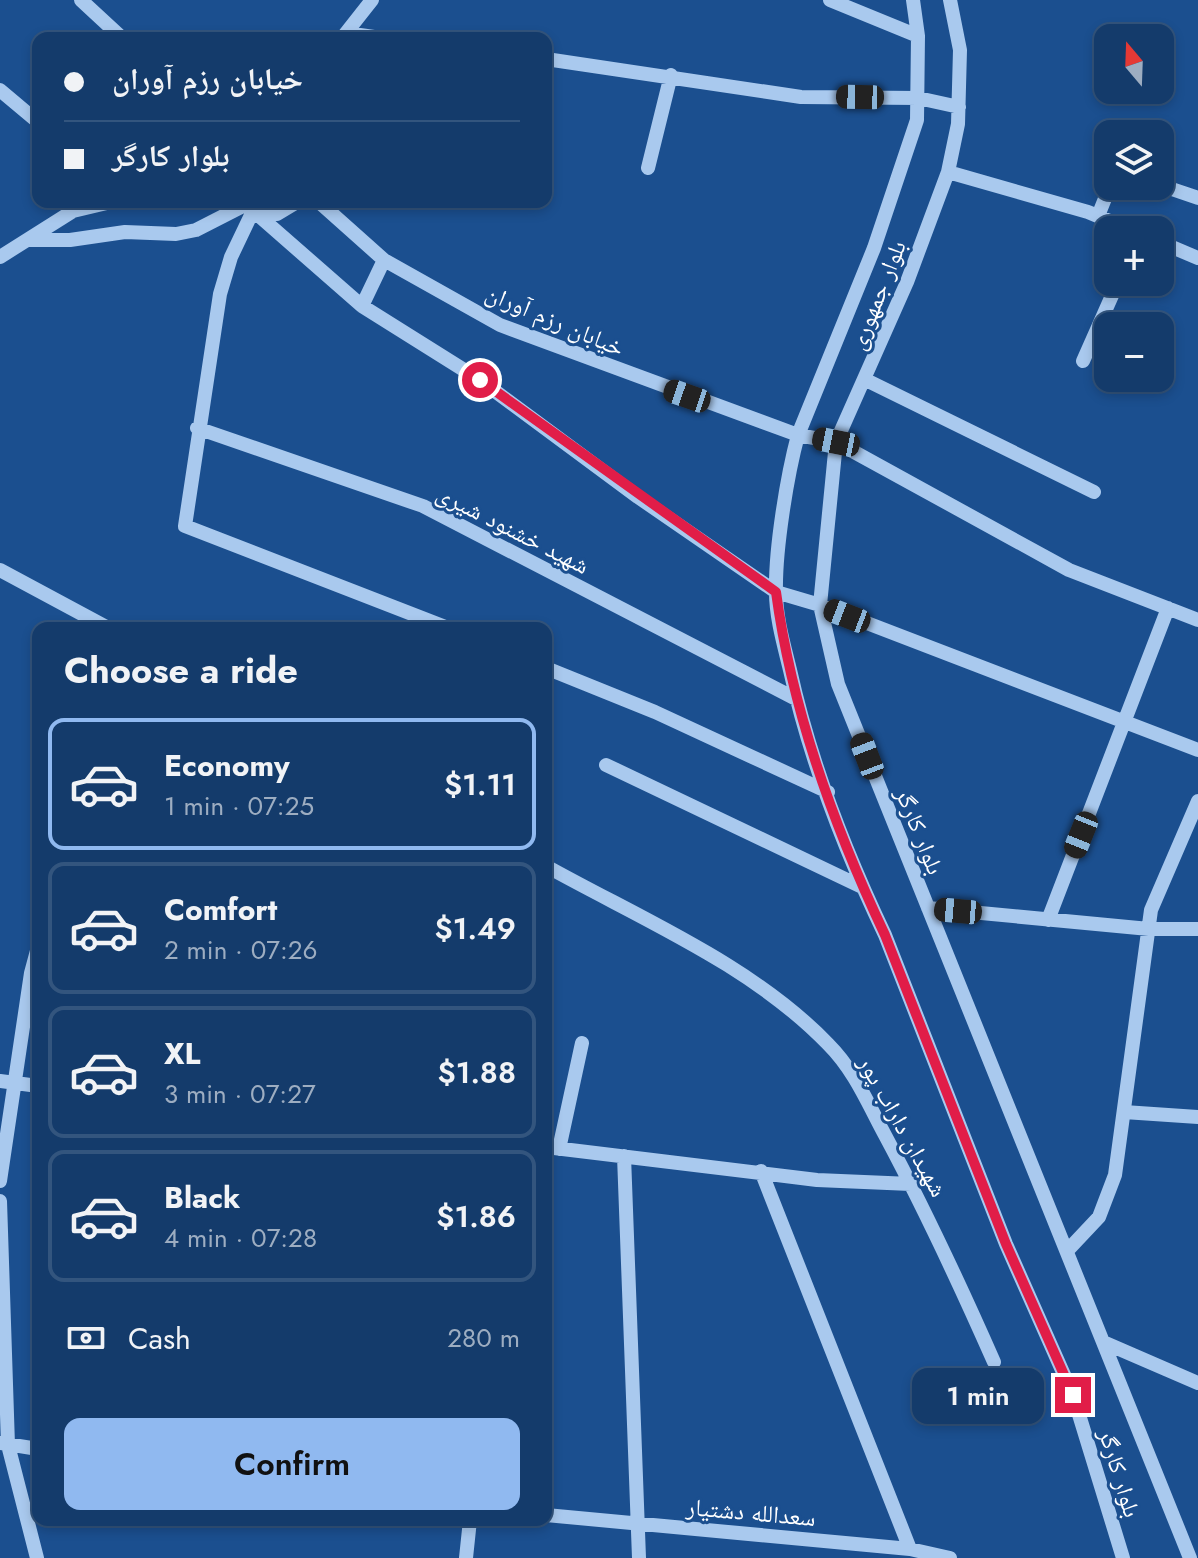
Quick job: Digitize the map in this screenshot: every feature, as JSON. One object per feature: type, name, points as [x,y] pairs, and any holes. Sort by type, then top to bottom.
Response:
[{"type":"street","points":[[81,0],[116,32]]},
{"type":"street","points":[[347,32],[372,0]]},
{"type":"street","points":[[830,0],[918,36]]},
{"type":"street","name":"بلوار جمهوری","points":[[776,592],[790,464],[798,435],[874,248],[917,120],[918,36],[913,0]]},
{"type":"street","name":"بلوار جمهوری","points":[[820,605],[836,442],[866,380],[948,172],[959,107],[960,50],[950,0]]},
{"type":"street","points":[[552,60],[671,75],[801,97],[918,98],[959,107]]},
{"type":"street","points":[[648,168],[671,75]]},
{"type":"street","points":[[0,90],[32,117]]},
{"type":"street","points":[[948,172],[1098,216],[1104,200]]},
{"type":"street","points":[[1174,190],[1198,198]]},
{"type":"street","points":[[0,257],[30,240],[46,225],[86,208]]},
{"type":"street","points":[[30,240],[70,240],[125,232],[176,234],[196,230],[247,209],[277,214],[287,208]]},
{"type":"street","name":"خیابان رزم آوران","points":[[326,208],[384,260],[500,325],[798,435],[836,442],[1069,570],[1198,620]]},
{"type":"street","points":[[247,209],[362,306],[480,380],[776,592],[820,605],[1198,750]]},
{"type":"street","points":[[247,209],[220,294],[197,428],[185,526],[433,622]]},
{"type":"street","points":[[1174,248],[1198,258]]},
{"type":"street","points":[[362,306],[384,260]]},
{"type":"street","points":[[1083,361],[1112,296]]},
{"type":"street","points":[[866,380],[1094,492]]},
{"type":"street","name":"شهید خشنود شیری","points":[[197,428],[423,506],[796,699]]},
{"type":"street","points":[[0,570],[97,622]]},
{"type":"street","name":"بلوار کارگر","points":[[776,592],[796,699],[862,887],[885,935],[1006,1244],[1073,1395],[1123,1558]]},
{"type":"street","name":"بلوار کارگر","points":[[820,605],[838,684],[1190,1558]]},
{"type":"street","points":[[1048,920],[1168,608]]},
{"type":"street","points":[[552,670],[655,712],[828,792]]},
{"type":"street","points":[[606,765],[862,887]]},
{"type":"street","points":[[1067,1251],[1099,1217],[1115,1175],[1151,910],[1198,801]]},
{"type":"street","name":"شهیدان داراب پور","points":[[552,869],[731,968],[784,1004],[828,1044],[856,1077],[911,1184],[994,1362]]},
{"type":"street","points":[[928,908],[1149,929],[1198,929]]},
{"type":"street","points":[[0,1181],[7,1082],[32,973]]},
{"type":"street","points":[[582,1043],[552,1148],[817,1180],[911,1184]]},
{"type":"street","points":[[7,1082],[32,1085]]},
{"type":"street","points":[[1124,1112],[1198,1117]]},
{"type":"street","points":[[624,1156],[639,1558]]},
{"type":"street","points":[[761,1171],[910,1549]]},
{"type":"street","points":[[0,1201],[4,1444],[37,1558]]},
{"type":"street","points":[[1103,1342],[1198,1383]]},
{"type":"street","points":[[4,1444],[32,1448]]},
{"type":"street","name":"سعدالله دشتیار","points":[[552,1516],[910,1549],[950,1558]]},
{"type":"street","points":[[466,1558],[469,1526]]},
{"type":"route","points":[[480,380],[638,497],[776,592],[782,636],[803,726],[815,760],[862,887],[885,935],[1006,1244],[1073,1395]]}]
